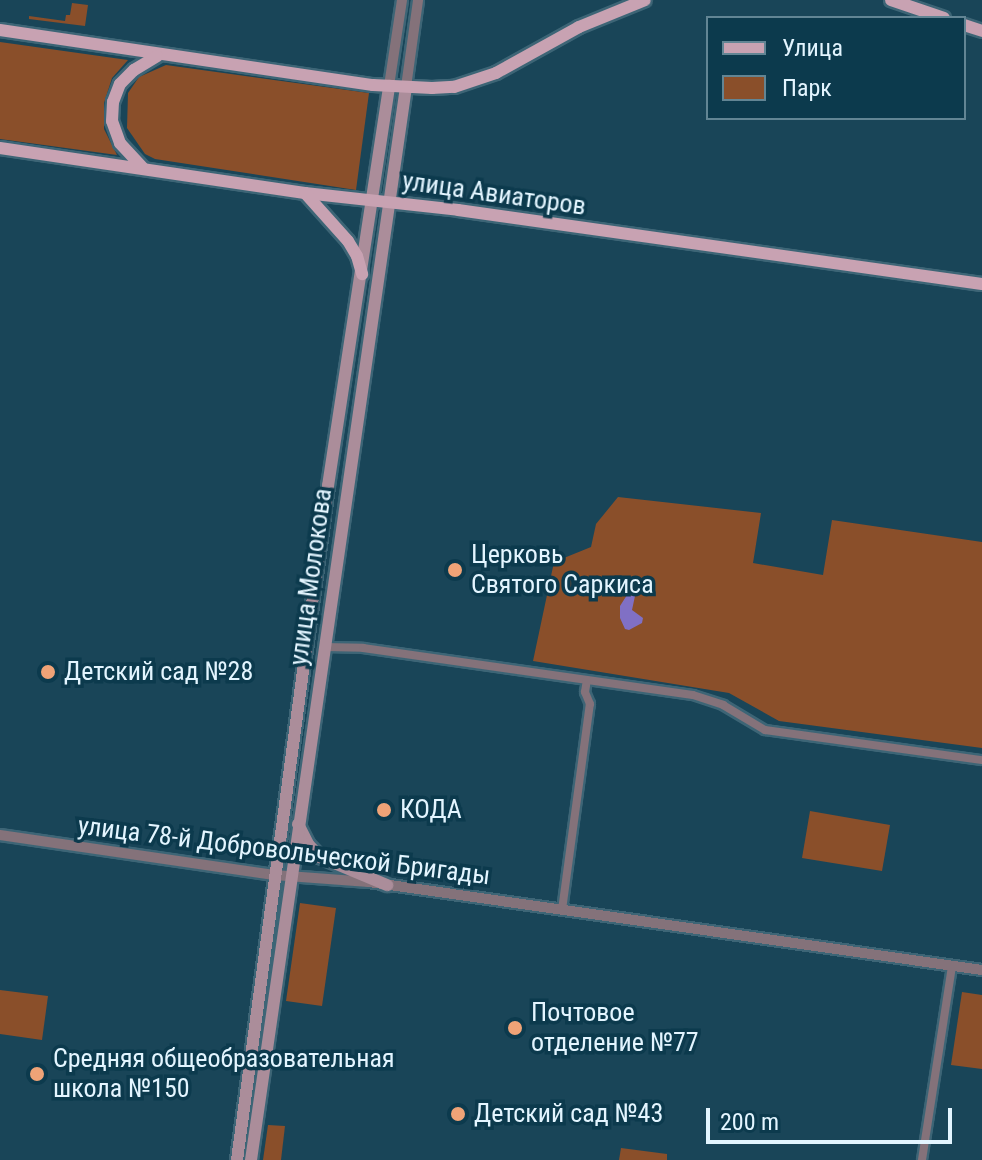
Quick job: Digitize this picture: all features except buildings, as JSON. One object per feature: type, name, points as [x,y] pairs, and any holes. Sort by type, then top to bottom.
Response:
[{"type":"main road","points":[[0,30],[389,86],[454,87],[496,73],[579,27],[645,0]]},
{"type":"main road","points":[[891,0],[938,16]]},
{"type":"main road","points":[[144,169],[120,143],[112,121],[113,102],[120,84],[134,70],[160,55]]},
{"type":"main road","name":"улица Молокова","points":[[237,1160],[274,875],[389,86]]},
{"type":"main road","name":"улица Молокова","points":[[251,1160],[406,87]]},
{"type":"main road","name":"улица Авиаторов","points":[[0,148],[305,193],[982,284]]},
{"type":"main road","points":[[305,193],[348,241],[357,256],[362,274]]},
{"type":"main road","points":[[298,824],[308,844],[320,857],[387,885]]},
{"type":"street","name":"улица Молокова","points":[[389,86],[402,0]]},
{"type":"street","name":"улица Молокова","points":[[406,87],[418,0]]},
{"type":"street","points":[[324,647],[363,648],[693,695],[723,705],[765,730],[982,760]]},
{"type":"street","points":[[562,910],[590,704],[585,692],[587,680]]},
{"type":"street","name":"улица 78-й Добровольческой Бригады","points":[[0,835],[274,875],[290,874],[387,885],[982,970]]},
{"type":"street","points":[[922,1160],[952,966]]},
{"type":"green space","points":[[72,3],[88,5],[85,26],[29,19],[29,16],[65,21],[66,15],[70,15]]},
{"type":"green space","points":[[0,42],[128,60],[112,78],[104,103],[104,129],[117,155],[0,139]]},
{"type":"green space","points":[[166,65],[369,93],[356,190],[155,159],[145,154],[127,128],[128,93],[139,77]]},
{"type":"green space","points":[[618,497],[761,513],[753,563],[823,575],[832,520],[982,542],[982,748],[779,721],[729,693],[533,661],[554,562],[591,547],[596,524]]},
{"type":"green space","points":[[810,811],[890,825],[882,871],[802,858]]},
{"type":"green space","points":[[300,903],[336,908],[322,1006],[286,1001]]},
{"type":"green space","points":[[0,990],[48,996],[42,1040],[0,1034]]},
{"type":"green space","points":[[962,992],[982,995],[982,1069],[951,1065]]},
{"type":"green space","points":[[268,1125],[285,1126],[281,1160],[263,1160]]},
{"type":"green space","points":[[621,1148],[667,1154],[667,1160],[619,1160]]},
{"type":"shaded area","points":[[627,595],[635,596],[632,610],[643,618],[642,623],[629,630],[625,629],[620,618],[620,606]]},
{"type":"place","name":"Церковь Святого Саркиса","points":[[455,570]]},
{"type":"place","name":"Детский сад №28","points":[[48,672]]},
{"type":"place","name":"КОДА","points":[[384,810]]},
{"type":"place","name":"Почтовое отделение №77","points":[[515,1028]]},
{"type":"place","name":"Средняя общеобразовательная школа №150","points":[[37,1074]]},
{"type":"place","name":"Детский сад №43","points":[[458,1114]]}]
